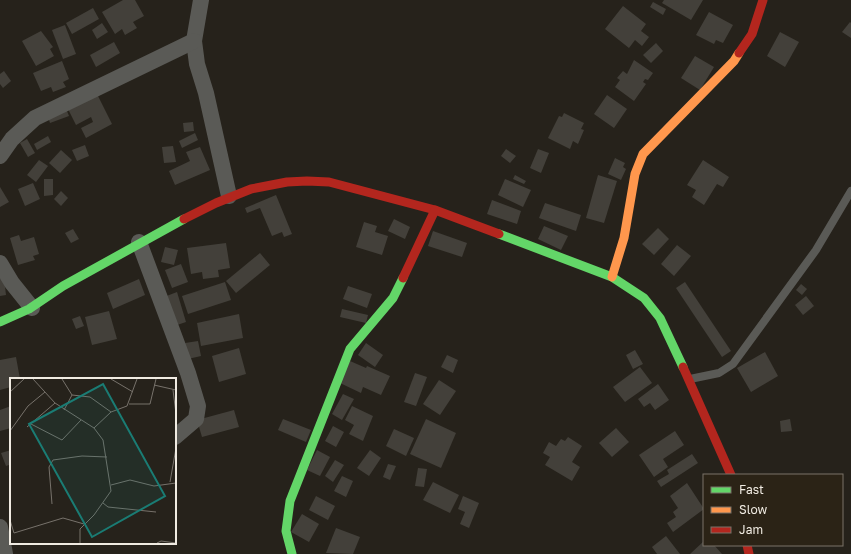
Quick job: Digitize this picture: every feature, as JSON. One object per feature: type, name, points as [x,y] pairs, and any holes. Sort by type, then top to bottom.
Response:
[{"type":"street","points":[[201,0],[194,41],[197,64],[206,93],[229,196]]},
{"type":"street","points":[[612,276],[624,238],[635,174],[643,154],[734,61],[752,34],[763,0]]},
{"type":"street","points":[[0,156],[12,139],[35,118],[194,41]]},
{"type":"street","points":[[0,322],[32,308],[62,287],[139,242],[229,196],[252,187],[283,181],[310,180],[329,182],[435,210],[612,276],[644,298],[660,318],[731,474]]},
{"type":"street","points":[[292,554],[286,531],[290,501],[350,349],[392,298],[435,210]]},
{"type":"street","points":[[139,242],[188,373],[198,406],[196,419],[176,436]]},
{"type":"street","points":[[0,263],[12,283],[32,308]]},
{"type":"lane","points":[[689,380],[719,373],[733,364],[816,250],[851,191]]},
{"type":"building","points":[[123,0],[135,0],[144,16],[133,22],[137,28],[125,35],[122,29],[115,34],[102,12]]},
{"type":"building","points":[[664,0],[703,0],[691,20],[662,3]]},
{"type":"building","points":[[653,2],[666,9],[663,15],[650,7]]},
{"type":"building","points":[[623,6],[646,24],[641,31],[649,37],[642,46],[635,40],[629,48],[605,29]]},
{"type":"building","points":[[93,8],[99,19],[72,34],[66,23]]},
{"type":"building","points":[[709,12],[733,25],[723,43],[716,40],[714,44],[696,35]]},
{"type":"building","points":[[850,22],[851,23],[851,38],[842,32]]},
{"type":"building","points":[[102,23],[108,32],[97,39],[92,30]]},
{"type":"building","points":[[65,25],[76,54],[63,59],[52,30]]},
{"type":"building","points":[[41,31],[53,47],[50,49],[54,56],[36,66],[22,41]]},
{"type":"building","points":[[780,32],[799,42],[785,67],[767,56]]},
{"type":"building","points":[[114,42],[120,53],[96,67],[90,55]]},
{"type":"building","points":[[656,43],[663,51],[651,63],[643,55]]},
{"type":"building","points":[[695,56],[714,67],[700,90],[681,78]]},
{"type":"building","points":[[634,60],[653,73],[648,80],[645,79],[643,82],[646,84],[634,101],[615,87],[620,80],[617,78],[623,71],[627,74]]},
{"type":"building","points":[[62,61],[69,79],[63,82],[66,87],[53,92],[51,87],[41,91],[33,73]]},
{"type":"building","points":[[4,71],[11,81],[3,88],[0,84],[0,74]]},
{"type":"building","points":[[96,92],[112,124],[86,138],[81,128],[93,122],[91,117],[76,125],[67,107]]},
{"type":"building","points":[[607,95],[627,109],[614,128],[594,114]]},
{"type":"building","points":[[65,106],[69,116],[50,123],[47,114]]},
{"type":"building","points":[[564,113],[584,123],[581,129],[584,130],[578,144],[573,141],[570,149],[548,138],[559,116],[562,117]]},
{"type":"building","points":[[193,122],[194,131],[184,132],[183,123]]},
{"type":"building","points":[[195,133],[198,140],[182,148],[179,141]]},
{"type":"building","points":[[48,136],[51,142],[37,150],[34,144]]},
{"type":"building","points":[[27,139],[35,153],[28,157],[20,143]]},
{"type":"building","points":[[85,145],[89,156],[77,161],[72,150]]},
{"type":"building","points":[[173,146],[176,162],[164,163],[162,147]]},
{"type":"building","points":[[200,147],[210,170],[175,185],[169,171],[190,161],[186,152]]},
{"type":"building","points":[[506,149],[516,156],[510,163],[501,156]]},
{"type":"building","points":[[538,149],[549,153],[541,173],[530,168]]},
{"type":"building","points":[[61,150],[72,160],[60,173],[49,163]]},
{"type":"building","points":[[615,158],[625,163],[623,167],[626,169],[621,180],[608,174]]},
{"type":"building","points":[[39,160],[48,166],[36,182],[27,175]]},
{"type":"building","points":[[703,160],[729,177],[723,187],[717,184],[704,205],[692,197],[696,190],[687,185]]},
{"type":"building","points":[[515,175],[526,181],[524,184],[513,179]]},
{"type":"building","points":[[598,175],[617,181],[604,223],[586,218]]},
{"type":"building","points":[[44,179],[53,179],[53,195],[44,196]]},
{"type":"building","points":[[505,179],[531,190],[523,207],[498,195]]},
{"type":"building","points":[[33,183],[40,199],[25,206],[18,189]]},
{"type":"building","points":[[0,187],[9,202],[0,207]]},
{"type":"building","points":[[61,191],[68,198],[61,206],[54,199]]},
{"type":"building","points":[[276,195],[292,234],[284,237],[282,232],[272,236],[260,208],[247,213],[245,208]]},
{"type":"building","points":[[492,200],[521,211],[517,224],[487,214]]},
{"type":"building","points":[[545,203],[581,215],[576,231],[539,218]]},
{"type":"building","points":[[394,219],[410,227],[405,239],[388,231]]},
{"type":"building","points":[[364,222],[377,226],[375,232],[388,236],[382,255],[356,247]]},
{"type":"building","points":[[544,226],[568,236],[561,250],[538,239]]},
{"type":"building","points":[[658,228],[669,239],[654,255],[642,244]]},
{"type":"building","points":[[73,229],[79,239],[71,243],[65,233]]},
{"type":"building","points":[[433,231],[467,243],[462,257],[428,246]]},
{"type":"building","points":[[19,235],[21,241],[34,237],[39,254],[33,256],[35,260],[18,265],[10,238]]},
{"type":"building","points":[[226,243],[230,268],[218,270],[219,277],[203,279],[202,272],[191,274],[187,248]]},
{"type":"building","points":[[677,245],[691,256],[674,276],[661,264]]},
{"type":"building","points":[[165,247],[178,250],[174,265],[161,262]]},
{"type":"building","points":[[260,253],[270,265],[236,293],[226,281]]},
{"type":"building","points":[[181,264],[188,282],[172,288],[165,270]]},
{"type":"building","points":[[4,278],[6,295],[0,296],[0,279]]},
{"type":"building","points":[[139,279],[145,295],[113,309],[107,293]]},
{"type":"building","points":[[225,282],[231,300],[188,314],[182,296]]},
{"type":"building","points":[[685,282],[731,351],[722,357],[676,288]]},
{"type":"building","points":[[801,284],[807,289],[802,295],[796,290]]},
{"type":"building","points":[[348,286],[372,294],[367,308],[343,299]]},
{"type":"building","points":[[177,292],[186,322],[174,326],[164,297]]},
{"type":"building","points":[[806,296],[814,306],[803,315],[795,305]]},
{"type":"building","points":[[342,309],[368,315],[366,323],[340,317]]},
{"type":"building","points":[[109,311],[117,339],[92,345],[85,317]]},
{"type":"building","points":[[239,314],[243,338],[201,346],[197,323]]},
{"type":"building","points":[[80,316],[84,326],[76,329],[72,319]]},
{"type":"building","points":[[198,341],[201,356],[188,359],[185,343]]},
{"type":"building","points":[[366,343],[383,355],[375,367],[358,355]]},
{"type":"building","points":[[239,348],[246,374],[219,382],[212,356]]},
{"type":"building","points":[[635,350],[643,364],[633,369],[626,355]]},
{"type":"building","points":[[765,352],[778,376],[751,392],[737,368]]},
{"type":"building","points":[[447,355],[458,360],[453,373],[441,367]]},
{"type":"building","points":[[16,357],[20,378],[10,378],[10,387],[0,390],[0,360]]},
{"type":"building","points":[[350,361],[366,368],[367,366],[390,376],[381,395],[363,387],[361,393],[340,383]]},
{"type":"building","points":[[640,367],[652,383],[625,402],[613,387]]},
{"type":"building","points":[[415,373],[427,377],[416,406],[404,402]]},
{"type":"building","points":[[439,380],[456,391],[440,415],[423,404]]},
{"type":"building","points":[[658,384],[669,400],[655,410],[650,403],[644,407],[638,399]]},
{"type":"building","points":[[343,394],[354,399],[342,420],[332,414]]},
{"type":"building","points":[[10,406],[10,428],[0,431],[0,410]]},
{"type":"building","points":[[352,406],[373,416],[363,441],[349,434],[354,425],[345,420]]},
{"type":"building","points":[[234,410],[239,427],[202,437],[197,420]]},
{"type":"building","points":[[283,419],[311,430],[306,442],[278,430]]},
{"type":"building","points":[[426,419],[456,433],[441,468],[410,454]]},
{"type":"building","points":[[790,419],[792,431],[781,432],[780,421]]},
{"type":"building","points":[[333,426],[344,432],[336,447],[325,441]]},
{"type":"building","points":[[616,428],[629,442],[612,457],[599,443]]},
{"type":"building","points":[[394,429],[414,438],[406,456],[386,446]]},
{"type":"building","points":[[675,431],[684,445],[663,459],[668,467],[654,477],[639,455]]},
{"type":"building","points":[[568,437],[582,446],[572,462],[580,467],[572,481],[545,465],[550,457],[543,453],[549,442],[556,446],[561,439],[565,441]]},
{"type":"building","points":[[10,450],[10,468],[9,465],[6,466],[1,453]]},
{"type":"building","points":[[317,450],[330,457],[320,476],[307,470]]},
{"type":"building","points":[[370,450],[381,458],[369,476],[357,468]]},
{"type":"building","points":[[692,454],[698,463],[661,487],[657,481],[669,474],[667,470]]},
{"type":"building","points":[[335,460],[344,465],[333,482],[325,476]]},
{"type":"building","points":[[388,464],[396,466],[390,480],[383,477]]},
{"type":"building","points":[[418,468],[427,469],[424,487],[415,486]]},
{"type":"building","points":[[342,476],[353,481],[346,497],[334,491]]},
{"type":"building","points":[[433,482],[459,495],[450,513],[423,500]]},
{"type":"building","points":[[687,483],[703,507],[703,510],[673,532],[667,523],[676,517],[673,512],[678,508],[670,496]]},
{"type":"building","points":[[316,496],[335,506],[328,520],[309,510]]},
{"type":"building","points":[[463,496],[479,503],[469,528],[460,524],[465,512],[458,509]]},
{"type":"building","points":[[302,514],[319,524],[309,542],[291,532]]},
{"type":"building","points":[[336,528],[360,537],[353,554],[326,553]]},
{"type":"building","points":[[666,536],[680,554],[657,554],[652,547]]},
{"type":"building","points":[[703,542],[703,546],[715,546],[722,554],[690,554]]},
{"type":"traffic: fast","points":[[0,322],[29,309],[63,286],[184,219]]},
{"type":"traffic: fast","points":[[499,234],[612,277],[644,298],[660,318],[683,367]]},
{"type":"traffic: fast","points":[[292,554],[286,531],[290,501],[350,349],[393,298],[403,278]]},
{"type":"traffic: slow","points":[[612,277],[624,238],[635,174],[643,154],[734,61],[739,53]]},
{"type":"traffic: jam","points":[[739,53],[752,34],[763,0]]},
{"type":"traffic: jam","points":[[184,219],[216,203],[251,189],[287,182],[329,182],[435,210],[499,234]]},
{"type":"traffic: jam","points":[[403,278],[435,210]]},
{"type":"traffic: jam","points":[[683,367],[731,474]]},
{"type":"traffic: jam","points":[[747,546],[749,554]]}]
